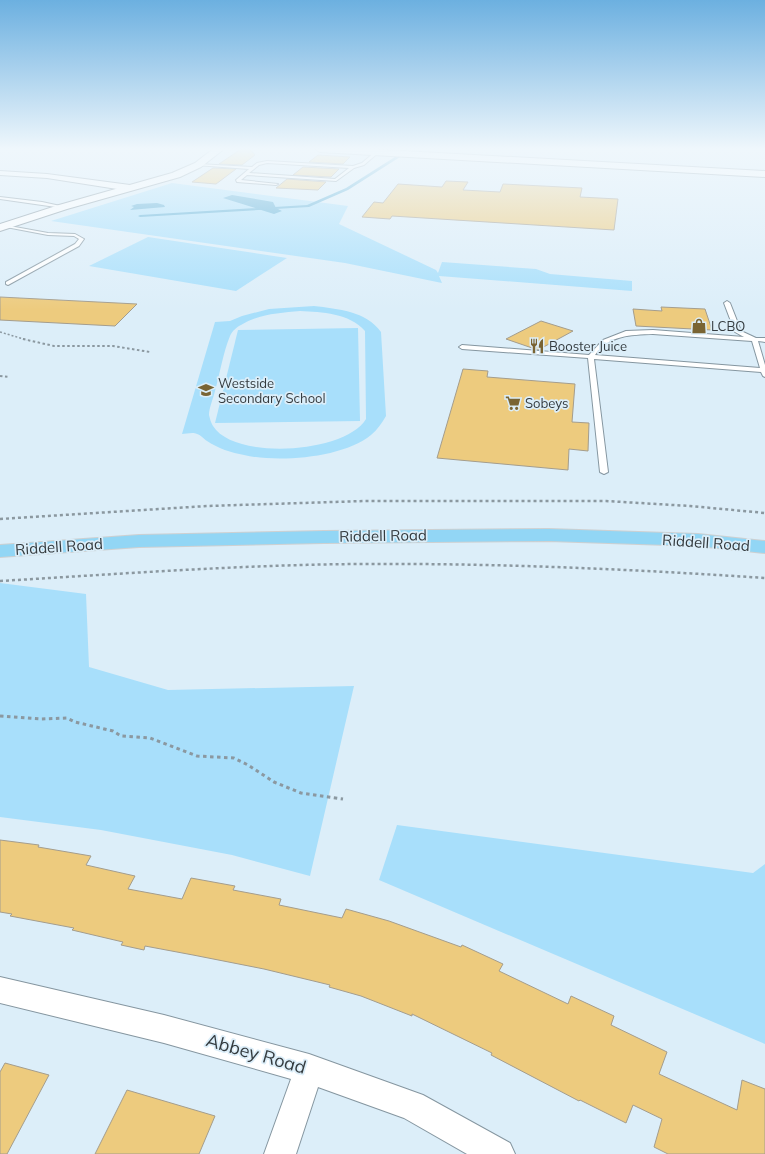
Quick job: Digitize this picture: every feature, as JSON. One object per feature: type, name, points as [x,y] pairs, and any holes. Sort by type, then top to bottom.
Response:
[{"type":"main road","name":"Riddell Road","points":[[0,551],[139,541],[324,537],[549,535],[698,540],[765,547]]},
{"type":"street","points":[[2,226],[78,203]]},
{"type":"street","name":"Abbey Road","points":[[0,990],[164,1029],[309,1069],[412,1106],[499,1154]]},
{"type":"street","points":[[280,1154],[309,1069]]},
{"type":"lane","points":[[41,203],[63,207]]},
{"type":"lane","points":[[2,226],[48,234],[75,235],[82,239],[77,245],[8,283]]},
{"type":"lane","points":[[462,347],[591,356],[764,372],[754,339],[738,332],[727,303]]},
{"type":"lane","points":[[604,472],[591,356],[596,349],[605,342],[626,333],[653,332],[765,340]]},
{"type":"path","points":[[0,332],[33,342],[54,346],[113,346],[150,352]]},
{"type":"path","points":[[0,376],[9,376]]},
{"type":"path","points":[[0,519],[207,506],[365,501],[606,502],[690,506],[765,513]]},
{"type":"path","points":[[0,581],[226,568],[356,564],[547,566],[765,578]]},
{"type":"path","points":[[0,716],[41,719],[66,718],[75,722],[113,731],[121,736],[150,738],[197,756],[234,758],[248,765],[274,782],[301,793],[323,798],[343,799]]},
{"type":"shaded area","points":[[109,203],[324,203],[348,206],[339,224],[436,270],[438,273],[442,262],[536,269],[550,274],[632,281],[632,291],[439,276],[442,283],[345,263],[51,221]]},
{"type":"shaded area","points":[[157,203],[164,205],[165,207],[130,210],[134,207],[131,206],[137,204]]},
{"type":"shaded area","points":[[238,203],[273,203],[276,208],[282,211],[274,214]]},
{"type":"shaded area","points":[[148,237],[287,258],[236,291],[89,266]]},
{"type":"shaded area","points":[[314,306],[342,310],[360,315],[375,325],[381,332],[386,416],[371,435],[359,443],[327,454],[310,457],[274,458],[235,453],[215,446],[194,433],[182,434],[215,322],[230,321],[242,316],[269,309]],"holes":[[[300,311],[326,313],[343,317],[359,325],[365,331],[366,419],[355,430],[337,439],[315,445],[290,448],[266,448],[243,444],[225,437],[213,426],[209,412],[225,349],[232,332],[255,318],[285,312]]]},
{"type":"shaded area","points":[[358,328],[360,421],[215,423],[238,330]]},
{"type":"shaded area","points":[[0,583],[86,594],[89,667],[168,690],[354,686],[310,876],[232,855],[101,830],[0,817]]},
{"type":"shaded area","points":[[397,825],[753,873],[765,864],[765,1044],[379,880]]},
{"type":"building","points":[[373,203],[618,203],[614,230],[392,216],[390,219],[362,217]]},
{"type":"building","points":[[0,297],[137,304],[115,326],[0,320]]},
{"type":"building","points":[[661,307],[705,309],[712,330],[636,326],[633,309],[662,311]]},
{"type":"building","points":[[541,321],[573,331],[538,350],[506,339]]},
{"type":"building","name":"Sobeys","points":[[463,369],[488,371],[487,377],[575,384],[572,422],[589,423],[588,451],[569,449],[568,470],[437,458]]},
{"type":"building","points":[[0,840],[39,845],[38,847],[91,856],[86,865],[135,876],[128,889],[182,899],[191,878],[235,886],[233,890],[281,899],[279,905],[342,918],[346,909],[389,921],[461,947],[462,945],[503,964],[499,971],[568,1004],[571,996],[614,1016],[611,1025],[667,1052],[659,1074],[737,1110],[742,1080],[765,1089],[765,1154],[668,1154],[654,1147],[662,1119],[633,1105],[626,1123],[580,1100],[579,1101],[491,1055],[492,1053],[412,1014],[412,1016],[361,996],[329,987],[330,985],[264,969],[193,955],[145,946],[144,950],[121,945],[123,942],[72,930],[74,928],[10,916],[12,914],[0,912]]},
{"type":"building","points":[[5,1063],[49,1075],[7,1154],[0,1154],[0,1072]]},
{"type":"building","points":[[127,1090],[215,1116],[199,1154],[95,1154]]},
{"type":"waterway","points":[[140,216],[308,206],[315,203]]},
{"type":"place","name":"LCBO","points":[[699,326]]},
{"type":"place","name":"Booster Juice","points":[[537,346]]},
{"type":"place","name":"Westside Secondary School","points":[[206,390]]},
{"type":"place","name":"Sobeys","points":[[513,403]]}]
